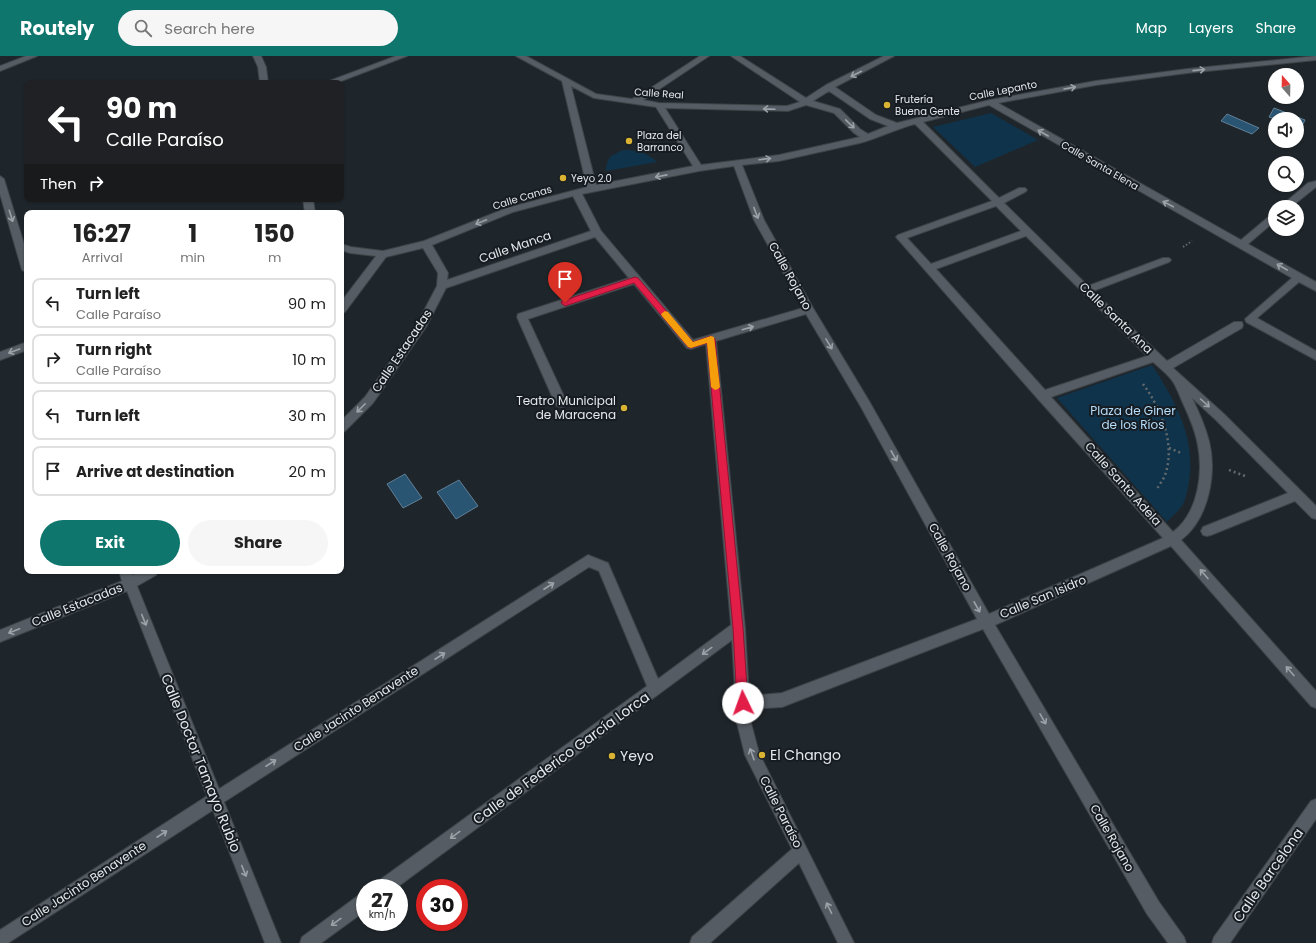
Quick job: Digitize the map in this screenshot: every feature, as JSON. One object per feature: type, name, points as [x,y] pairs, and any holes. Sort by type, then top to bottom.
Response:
[{"type":"street","points":[[0,69],[33,56]]},
{"type":"street","points":[[258,56],[262,67],[264,80]]},
{"type":"street","points":[[336,80],[403,56]]},
{"type":"street","name":"Calle Real","points":[[520,56],[594,96],[658,105],[788,110],[806,102],[829,87],[890,56]]},
{"type":"street","points":[[631,102],[644,97],[705,56]]},
{"type":"street","points":[[734,56],[806,102],[836,111],[857,131],[868,138]]},
{"type":"street","name":"Calle Lepanto","points":[[699,168],[779,158],[868,138],[896,126],[990,102],[1096,83],[1172,73],[1316,58]]},
{"type":"street","points":[[566,81],[592,189]]},
{"type":"street","points":[[829,87],[873,117],[896,126]]},
{"type":"street","name":"Calle Santa Elena","points":[[990,102],[1316,287]]},
{"type":"street","points":[[658,105],[699,168]]},
{"type":"street","name":"Calle Santa Ana","points":[[917,120],[1027,232],[1155,357],[1220,417],[1316,514]]},
{"type":"street","name":"Calle Rojano","points":[[737,163],[759,220],[809,310],[865,404],[986,622],[1153,908],[1178,943]]},
{"type":"street","name":"Calle Canas","points":[[383,254],[426,244],[510,210],[576,192],[699,168]]},
{"type":"street","points":[[0,179],[24,260]]},
{"type":"street","points":[[1293,200],[1311,185],[1316,184]]},
{"type":"street","points":[[998,202],[1022,190]]},
{"type":"street","points":[[576,192],[597,233],[691,345],[809,310]]},
{"type":"street","name":"Calle Santa Adela","points":[[998,202],[901,237],[1042,396],[1146,508],[1316,701]]},
{"type":"street","points":[[1242,244],[1268,222]]},
{"type":"street","points":[[929,268],[1027,232]]},
{"type":"street","name":"Calle Manca","points":[[442,286],[597,233]]},
{"type":"street","points":[[426,244],[442,273],[442,286]]},
{"type":"street","points":[[344,248],[383,254]]},
{"type":"street","points":[[344,305],[383,254]]},
{"type":"street","points":[[1086,290],[1166,260]]},
{"type":"street","points":[[1299,277],[1250,319],[1316,356]]},
{"type":"street","points":[[561,403],[522,317],[635,280]]},
{"type":"street","name":"Calle Estacadas","points":[[344,425],[369,400],[422,324],[442,286]]},
{"type":"street","points":[[1166,367],[1238,326]]},
{"type":"street","name":"Calle Paraíso","points":[[711,339],[738,628],[744,723],[752,755],[846,943]]},
{"type":"street","points":[[0,356],[24,347]]},
{"type":"street","points":[[1042,396],[1155,357]]},
{"type":"street","name":"Calle San Isidro","points":[[743,703],[782,700],[986,622],[1154,549],[1173,539],[1184,530],[1197,512],[1204,487],[1205,461],[1200,431],[1176,377]]},
{"type":"street","points":[[1207,531],[1297,495]]},
{"type":"street","name":"Calle Jacinto Benavente","points":[[0,939],[588,561],[604,567],[655,689]]},
{"type":"street","name":"Calle Estacadas","points":[[0,636],[127,577],[140,574]]},
{"type":"street","name":"Calle Doctor Tamayo Rubio","points":[[127,577],[273,943]]},
{"type":"street","name":"Calle de Federico García Lorca","points":[[395,879],[738,628]]},
{"type":"street","name":"Calle Barcelona","points":[[1220,943],[1316,806]]},
{"type":"street","points":[[698,943],[801,851]]},
{"type":"street","points":[[308,943],[356,908]]},
{"type":"path","points":[[1166,260],[1210,227]]},
{"type":"path","points":[[1130,365],[1150,393],[1163,419],[1169,448],[1165,475],[1146,508]]},
{"type":"path","points":[[1169,448],[1248,477]]},
{"type":"green space","points":[[991,113],[1038,140],[975,167],[933,127]]},
{"type":"green space","points":[[623,150],[641,152],[657,162],[606,171],[608,160]]},
{"type":"green space","name":"Plaza de Giner de los Ríos","points":[[1152,365],[1168,390],[1180,416],[1185,430],[1190,458],[1190,477],[1184,503],[1167,522],[1057,398]]},
{"type":"shaded area","points":[[1274,108],[1284,112],[1272,112]]},
{"type":"shaded area","points":[[1227,114],[1259,128],[1252,134],[1221,121]]},
{"type":"shaded area","points":[[405,474],[422,498],[403,508],[387,484]]},
{"type":"shaded area","points":[[459,480],[478,506],[456,519],[437,492]]},
{"type":"slow traffic","points":[[665,314],[691,345],[711,339],[715,387]]},
{"type":"place","name":"Frutería Buena Gente","points":[[887,105]]},
{"type":"place","name":"Plaza del Barranco","points":[[629,141]]},
{"type":"place","name":"Yeyo 2.0","points":[[563,178]]},
{"type":"place","name":"Teatro Municipal de Maracena","points":[[624,408]]},
{"type":"place","name":"El Chango","points":[[762,755]]},
{"type":"place","name":"Yeyo","points":[[612,756]]},
{"type":"route","points":[[565,303],[635,280],[691,345],[711,339],[738,628],[743,703]]}]
